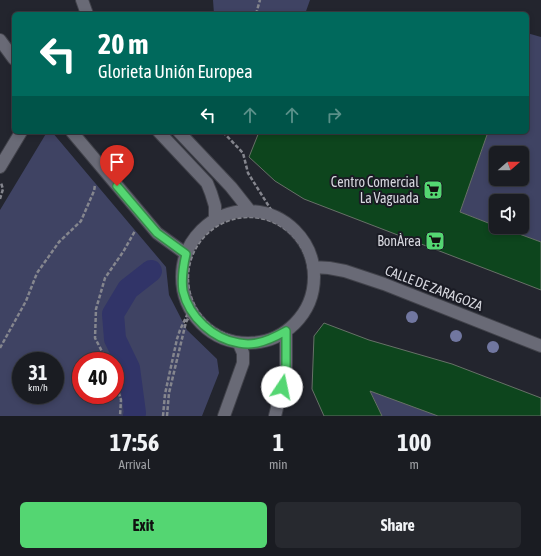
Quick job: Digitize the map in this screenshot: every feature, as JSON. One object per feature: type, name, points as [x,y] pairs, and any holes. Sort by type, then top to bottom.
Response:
[{"type":"street","points":[[82,0],[86,12]]},
{"type":"street","points":[[0,40],[12,56]]},
{"type":"street","points":[[0,167],[20,134]]},
{"type":"street","points":[[74,134],[157,233],[186,254]]},
{"type":"street","points":[[161,134],[207,184],[215,206],[214,220]]},
{"type":"street","points":[[181,134],[231,187],[250,211]]},
{"type":"street","points":[[250,211],[268,214],[284,222],[298,234],[308,250],[313,267],[313,285],[308,303],[300,319],[286,331],[272,339],[258,343],[239,344],[221,338],[203,326],[183,291],[182,273],[186,254],[202,229],[214,220],[232,213],[250,211]]},
{"type":"street","name":"CALLE DE ZARAGOZA","points":[[313,267],[345,271],[384,284],[541,346]]},
{"type":"street","points":[[275,416],[286,372],[286,331]]},
{"type":"street","points":[[224,416],[243,363],[243,353],[239,344]]},
{"type":"path","points":[[257,12],[260,0]]},
{"type":"path","points":[[193,310],[223,333],[242,338],[257,339],[272,335],[297,316],[307,298],[310,285],[309,266],[303,251],[294,236],[280,224],[248,173],[243,153],[225,134]]},
{"type":"path","points":[[0,348],[26,301],[37,273],[59,242],[81,221],[94,191],[99,164]]},
{"type":"path","points":[[0,181],[4,189],[0,199]]},
{"type":"path","points":[[102,352],[95,338],[96,309],[105,278],[144,218]]},
{"type":"path","points":[[166,416],[177,356],[186,322],[193,310],[188,273],[192,256],[204,237],[215,226],[232,218],[265,218],[280,224]]},
{"type":"path","points":[[163,416],[165,394],[177,339],[180,330],[193,310]]},
{"type":"path","points":[[120,416],[121,404]]},
{"type":"shaded area","points":[[213,0],[310,0],[306,12],[214,12]]},
{"type":"shaded area","points":[[529,34],[541,37],[541,242],[519,234],[529,234],[529,194],[489,194],[489,223],[460,212],[487,134],[529,134]]},
{"type":"shaded area","points":[[46,134],[54,134],[166,267],[169,295],[187,330],[217,359],[219,373],[202,416],[0,416],[0,210]]},
{"type":"shaded area","points":[[358,365],[438,416],[382,416]]},
{"type":"building","points":[[258,134],[487,134],[460,212],[489,223],[489,234],[519,234],[541,242],[541,290],[304,199],[275,181],[249,157]]},
{"type":"building","points":[[324,323],[369,340],[452,364],[541,398],[541,416],[438,416],[370,391],[382,416],[324,416],[312,389],[314,336]]},
{"type":"waterway","points":[[134,416],[135,413],[129,368],[115,339],[113,314],[128,289],[151,271]]},
{"type":"place","name":"Centro Comercial La Vaguada","points":[[433,190]]},
{"type":"place","name":"BonÀrea","points":[[435,241]]},
{"type":"route","points":[[117,186],[157,233],[186,254],[182,273],[183,291],[190,309],[203,326],[221,338],[239,344],[258,343],[272,339],[286,331],[286,372],[282,387]]}]
